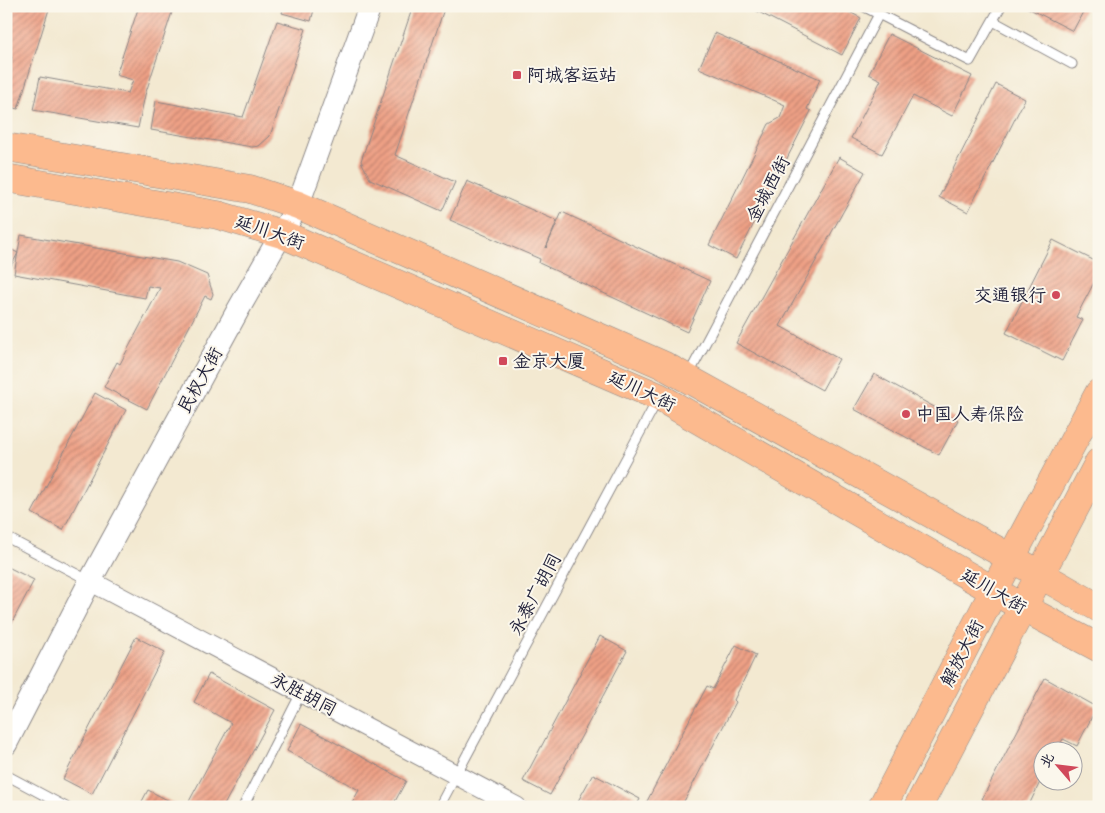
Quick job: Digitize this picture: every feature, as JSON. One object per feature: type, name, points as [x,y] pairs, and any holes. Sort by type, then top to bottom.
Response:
[{"type":"main road","name":"延川大街","points":[[6,147],[250,189],[298,206],[663,365],[1099,608]]},
{"type":"main road","name":"延川大街","points":[[6,178],[218,215],[282,234],[659,397],[1022,607],[1099,648]]},
{"type":"main road","name":"解放大街","points":[[882,807],[1099,393]]},
{"type":"main road","name":"解放大街","points":[[918,807],[1099,462]]},
{"type":"street","name":"民权大街","points":[[6,744],[90,581],[238,310],[298,206],[370,6]]},
{"type":"street","name":"永胜胡同","points":[[90,581],[517,807]]},
{"type":"lane","points":[[863,6],[970,61],[1001,6]]},
{"type":"lane","name":"金城西街","points":[[687,378],[879,14]]},
{"type":"lane","points":[[993,22],[1072,64]]},
{"type":"lane","name":"永泰广胡同","points":[[439,807],[659,397]]},
{"type":"lane","points":[[6,537],[90,581]]},
{"type":"lane","points":[[243,807],[301,692]]},
{"type":"lane","points":[[6,775],[66,807]]},
{"type":"building","points":[[12,6],[50,6],[18,109],[6,106],[6,70],[8,70],[12,57],[6,55],[6,23]]},
{"type":"building","points":[[139,6],[174,6],[145,95],[138,128],[33,110],[40,77],[128,93],[133,80],[116,75]]},
{"type":"building","points":[[284,6],[315,6],[311,21],[282,13]]},
{"type":"building","points":[[413,6],[445,6],[395,155],[455,182],[442,211],[370,179],[361,161]]},
{"type":"building","points":[[747,6],[838,6],[861,18],[842,55]]},
{"type":"building","points":[[1024,6],[1086,6],[1073,31]]},
{"type":"building","points":[[277,21],[306,29],[270,136],[259,146],[252,147],[151,130],[156,101],[243,117]]},
{"type":"building","points":[[715,33],[820,79],[807,109],[811,111],[736,259],[709,245],[769,124],[780,118],[785,105],[699,68]]},
{"type":"building","points":[[889,34],[972,76],[952,116],[913,96],[882,154],[851,138],[881,80],[869,74]]},
{"type":"building","points":[[996,84],[1025,99],[968,212],[939,197]]},
{"type":"building","points":[[839,157],[865,172],[780,326],[839,359],[822,390],[736,343]]},
{"type":"building","points":[[467,181],[557,221],[546,248],[562,212],[710,281],[687,332],[539,263],[540,259],[450,220]]},
{"type":"building","points":[[21,235],[177,262],[207,275],[213,294],[211,299],[205,296],[147,409],[104,387],[117,362],[120,364],[160,288],[148,286],[145,298],[14,274]]},
{"type":"building","name":"交通银行","points":[[1053,240],[1099,263],[1099,273],[1076,317],[1083,320],[1062,361],[1006,333]]},
{"type":"building","points":[[6,247],[18,253],[6,275]]},
{"type":"building","name":"中国人寿保险","points":[[874,374],[958,420],[939,455],[854,409]]},
{"type":"building","points":[[95,393],[126,410],[63,530],[32,513]]},
{"type":"building","points":[[6,566],[34,580],[6,634]]},
{"type":"building","points":[[600,636],[627,651],[550,795],[523,781]]},
{"type":"building","points":[[136,637],[165,652],[92,794],[63,779]]},
{"type":"building","points":[[736,645],[756,655],[734,700],[736,702],[681,807],[644,807],[707,686],[713,689]]},
{"type":"building","points":[[209,674],[275,710],[223,807],[186,807],[231,723],[194,702]]},
{"type":"building","points":[[1045,678],[1097,707],[1080,740],[1032,740],[1032,790],[1036,790],[1028,807],[997,807],[982,799]]},
{"type":"building","points":[[301,724],[406,781],[392,807],[350,807],[359,790],[287,751]]},
{"type":"building","points":[[593,774],[640,799],[637,805],[642,807],[590,807],[578,801]]},
{"type":"building","points":[[148,790],[181,807],[139,807]]},
{"type":"place","name":"阿城客运站","points":[[517,75]]},
{"type":"place","name":"交通银行","points":[[1056,295]]},
{"type":"place","name":"金京大厦","points":[[503,361]]},
{"type":"place","name":"中国人寿保险","points":[[906,414]]}]
